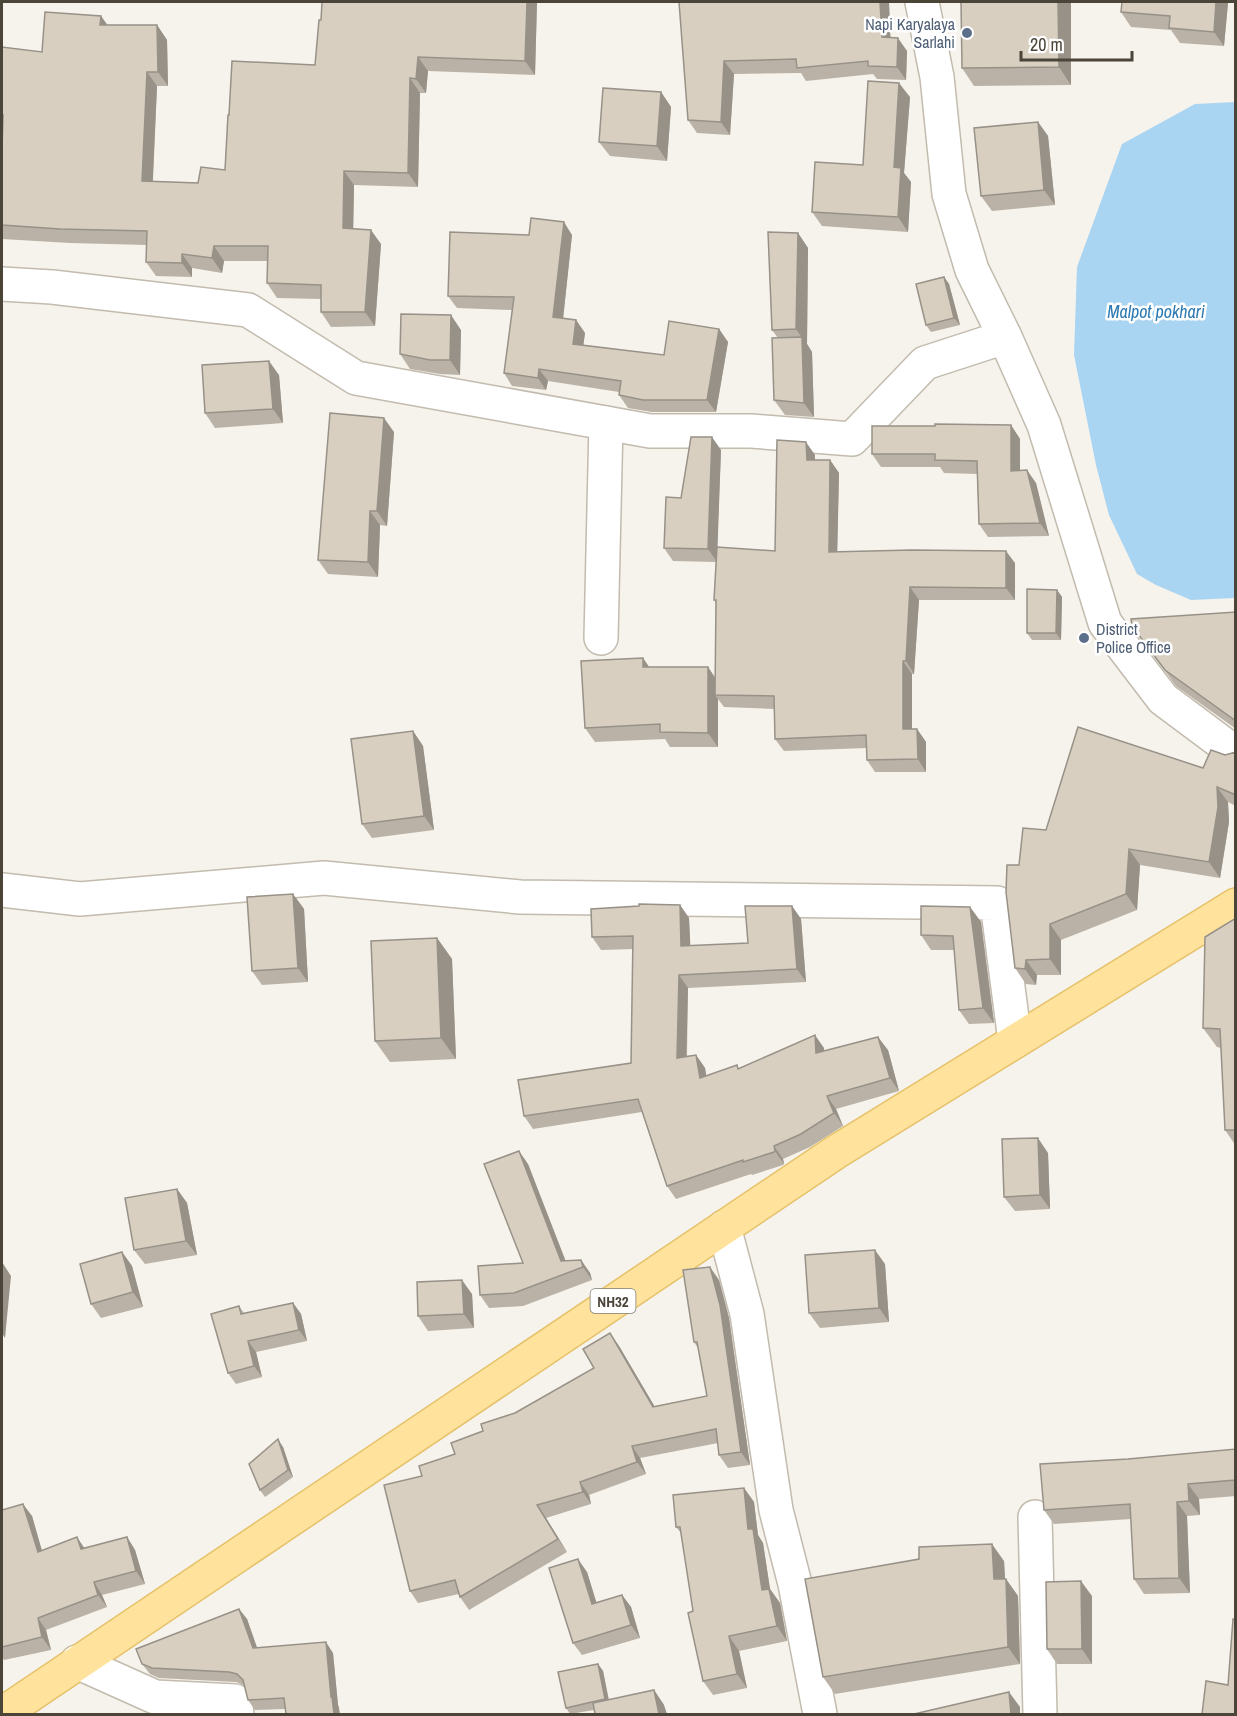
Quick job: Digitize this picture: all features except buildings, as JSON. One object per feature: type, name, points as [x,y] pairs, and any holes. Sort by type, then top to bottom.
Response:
[{"type":"main road","name":"NH32","points":[[2,1714],[836,1152],[1236,905]]},
{"type":"street","points":[[922,2],[937,77],[950,194],[972,270],[1044,425],[1106,623],[1163,699],[1236,752]]},
{"type":"street","points":[[2,284],[52,287],[248,310],[356,378],[650,431],[751,431],[852,438],[925,363],[1005,337]]},
{"type":"street","points":[[601,638],[606,423]]},
{"type":"street","points":[[2,890],[80,899],[324,878],[520,897],[997,903],[1015,1041]]},
{"type":"street","points":[[724,1227],[747,1314],[776,1510],[795,1584],[820,1714]]},
{"type":"street","points":[[1035,1517],[1040,1714]]},
{"type":"street","points":[[77,1662],[155,1697],[235,1701],[237,1714]]},
{"type":"water","name":"Malpot pokhari","points":[[1235,102],[1235,598],[1191,600],[1137,574],[1109,515],[1096,465],[1074,355],[1077,267],[1122,144],[1195,104]]},
{"type":"place","name":"Napi Karyalaya Sarlahi","points":[[967,33]]},
{"type":"place","name":"District Police Office","points":[[1084,638]]}]
